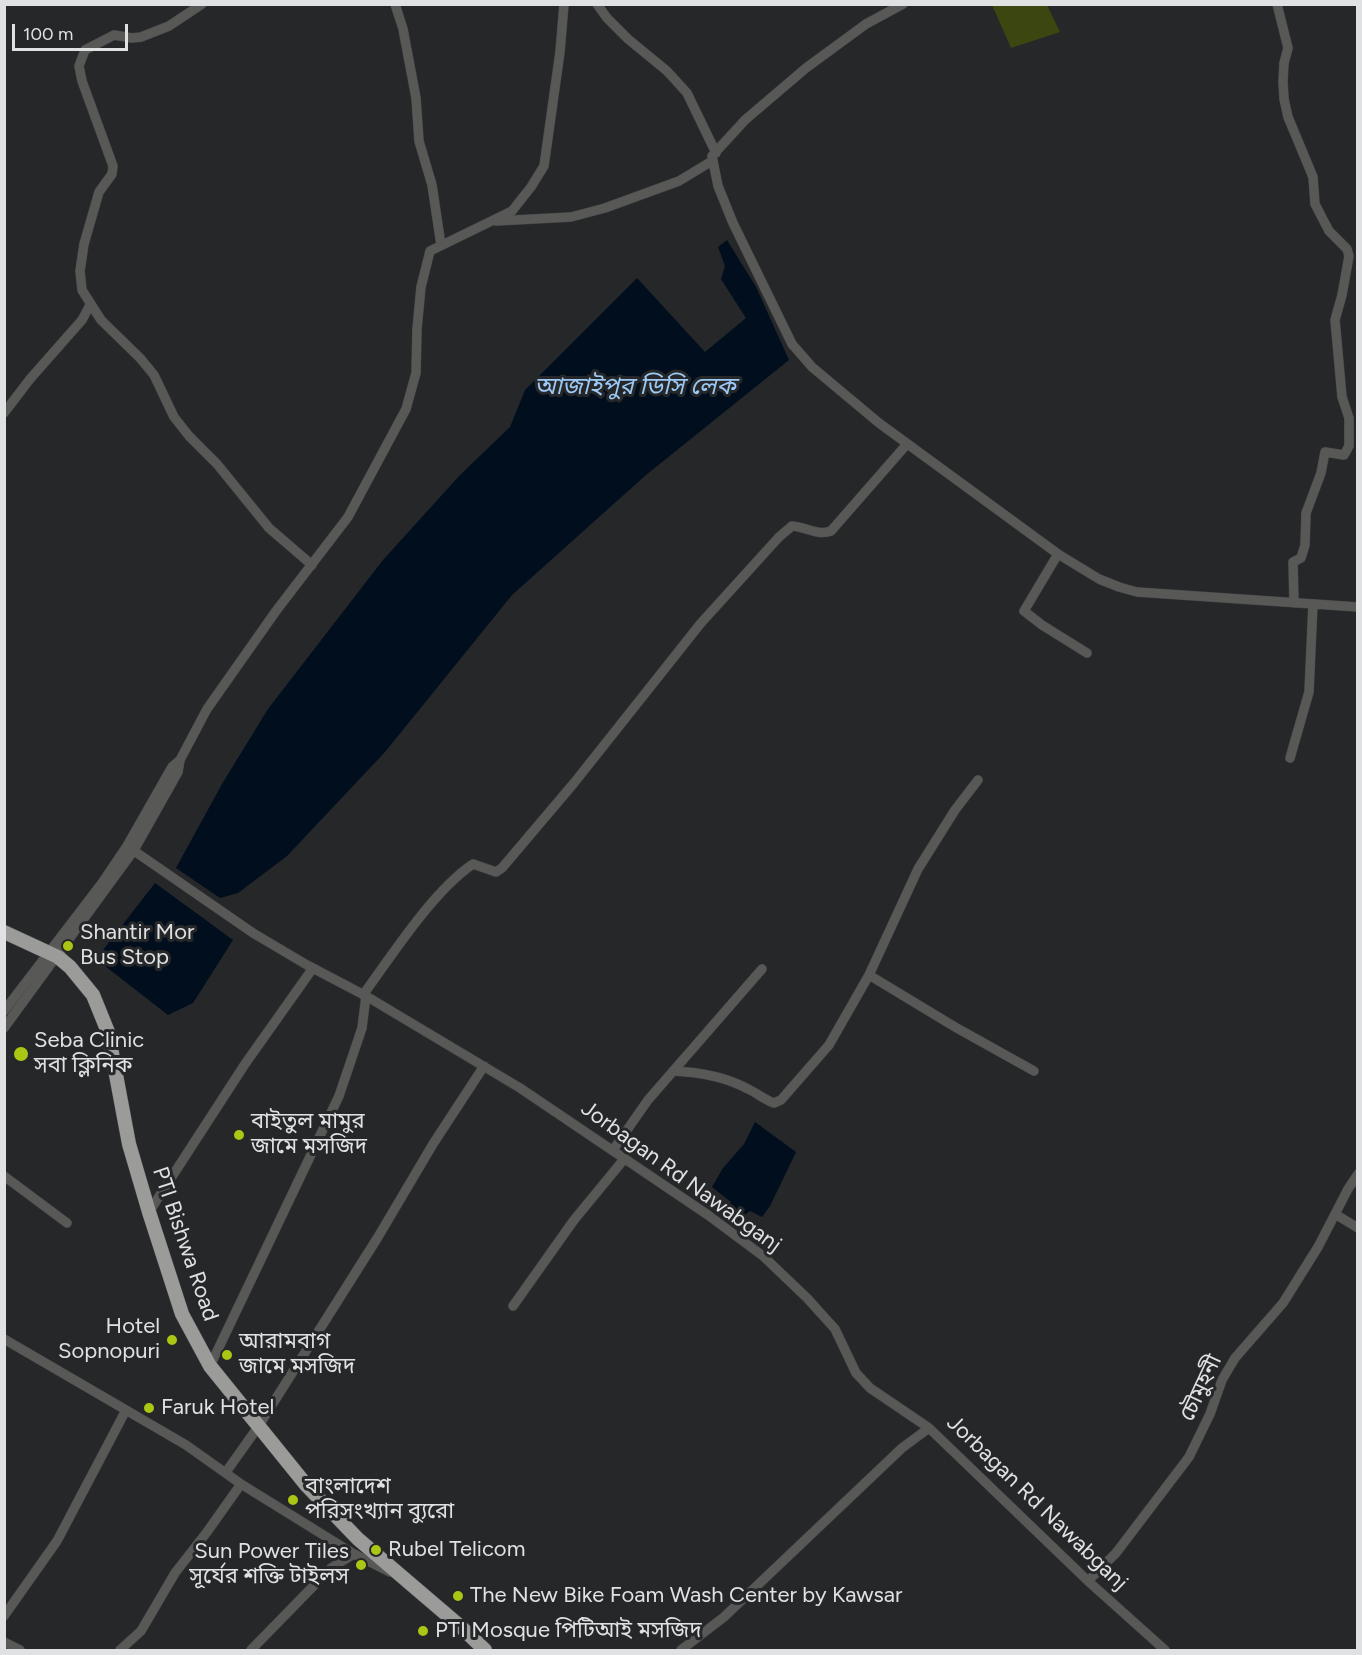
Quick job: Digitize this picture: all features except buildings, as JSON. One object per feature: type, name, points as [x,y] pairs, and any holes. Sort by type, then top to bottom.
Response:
[{"type":"highway","name":"PTI Bishwa Road","points":[[4,932],[53,955],[70,967],[93,995],[108,1032],[129,1144],[149,1212],[183,1314],[210,1366],[307,1486],[358,1539],[485,1650]]},
{"type":"street","points":[[202,4],[169,26],[141,37],[114,35],[85,50],[79,66],[82,81],[113,166],[112,174],[99,192],[84,244],[80,271],[82,290],[101,320],[154,375],[174,417],[189,436],[217,464],[269,528],[312,565]]},
{"type":"street","points":[[395,4],[403,29],[416,98],[419,141],[432,185],[441,245]]},
{"type":"street","points":[[4,1028],[102,883],[130,848],[178,772],[180,760],[207,709],[276,611],[348,517],[406,409],[416,373],[421,287],[430,251],[512,211],[531,188],[544,166],[560,52],[564,4]]},
{"type":"street","points":[[597,4],[628,39],[667,71],[687,93],[714,157],[718,186],[792,344],[812,367],[879,423],[1058,554],[1099,579],[1119,587],[1137,592],[1358,607]]},
{"type":"street","points":[[488,222],[571,217],[606,208],[679,181],[714,157],[745,120],[806,68],[866,24],[903,4]]},
{"type":"street","points":[[1277,4],[1288,48],[1284,63],[1284,99],[1288,117],[1313,177],[1315,204],[1318,212],[1329,231],[1347,249],[1349,256],[1335,320],[1342,397],[1349,418],[1349,446],[1344,454],[1325,452],[1321,473],[1306,513],[1301,558],[1293,562],[1294,603]]},
{"type":"street","points":[[4,413],[30,379],[82,320],[90,305]]},
{"type":"street","points":[[210,1366],[339,1096],[362,1028],[364,996],[396,949],[439,895],[467,868],[473,864],[496,872],[502,868],[574,783],[701,623],[779,537],[792,526],[822,534],[831,531],[907,444]]},
{"type":"street","points":[[1058,554],[1024,611],[1087,653]]},
{"type":"street","points":[[1290,758],[1309,692],[1313,604]]},
{"type":"street","points":[[673,1071],[719,1076],[774,1103],[781,1100],[829,1045],[870,975],[918,869],[955,810],[978,780]]},
{"type":"street","name":"Jorbagan Rd Nawabganj","points":[[130,848],[253,933],[484,1066],[625,1158],[763,1256],[807,1298],[835,1329],[856,1373],[870,1388],[929,1428],[1088,1581],[1165,1650]]},
{"type":"street","points":[[4,1011],[53,955]]},
{"type":"street","points":[[149,1212],[245,1064],[313,968]]},
{"type":"street","points":[[613,1150],[648,1100],[762,969]]},
{"type":"street","points":[[870,975],[955,1027],[1034,1071]]},
{"type":"street","points":[[226,1472],[258,1427],[378,1238],[433,1144],[484,1066]]},
{"type":"street","points":[[513,1306],[574,1220],[625,1158]]},
{"type":"street","name":"চৌমুহনী","points":[[1088,1581],[1116,1553],[1189,1457],[1210,1414],[1222,1380],[1235,1358],[1283,1303],[1318,1247],[1358,1174]]},
{"type":"street","points":[[4,1176],[67,1223]]},
{"type":"street","points":[[1335,1214],[1358,1228]]},
{"type":"street","points":[[4,1339],[186,1445],[241,1484],[354,1554],[392,1573],[399,1574]]},
{"type":"street","points":[[4,1616],[57,1540],[126,1410]]},
{"type":"street","points":[[681,1650],[724,1617],[877,1472],[929,1428]]},
{"type":"street","points":[[120,1650],[141,1630],[175,1573],[241,1484]]},
{"type":"street","points":[[251,1650],[331,1568],[354,1554]]},
{"type":"street","points":[[4,1642],[20,1650]]},
{"type":"green space","points":[[992,5],[1047,5],[1060,32],[1011,48]]},
{"type":"water","name":"আজাইপুর ডিসি লেক","points":[[727,240],[756,287],[789,360],[646,475],[512,595],[385,752],[287,856],[238,893],[220,898],[176,868],[222,784],[268,709],[383,560],[460,475],[510,427],[525,390],[637,278],[705,352],[746,318],[721,279],[725,266],[718,247]]},
{"type":"water","points":[[155,883],[233,940],[193,1003],[168,1015],[96,959]]},
{"type":"water","points":[[755,1122],[796,1152],[770,1206],[762,1217],[750,1211],[738,1220],[728,1211],[731,1202],[712,1187],[723,1168],[744,1144]]},
{"type":"place","name":"Shantir Mor Bus Stop","points":[[68,946]]},
{"type":"place","name":"Seba Clinic সবা ক্লিনিক","points":[[21,1054]]},
{"type":"place","name":"বাইতুল মামুর জামে মসজিদ","points":[[239,1135]]},
{"type":"place","name":"Hotel Sopnopuri","points":[[172,1340]]},
{"type":"place","name":"আরামবাগ জামে মসজিদ","points":[[227,1355]]},
{"type":"place","name":"Faruk Hotel","points":[[149,1408]]},
{"type":"place","name":"বাংলাদেশ পরিসংখ্যান ব্যুরো","points":[[293,1500]]},
{"type":"place","name":"Rubel Telicom","points":[[376,1550]]},
{"type":"place","name":"Sun Power Tiles সূর্যের শক্তি টাইলস","points":[[361,1565]]},
{"type":"place","name":"The New Bike Foam Wash Center by Kawsar","points":[[458,1596]]},
{"type":"place","name":"PTI Mosque পিটিআই মসজিদ","points":[[423,1631]]}]
